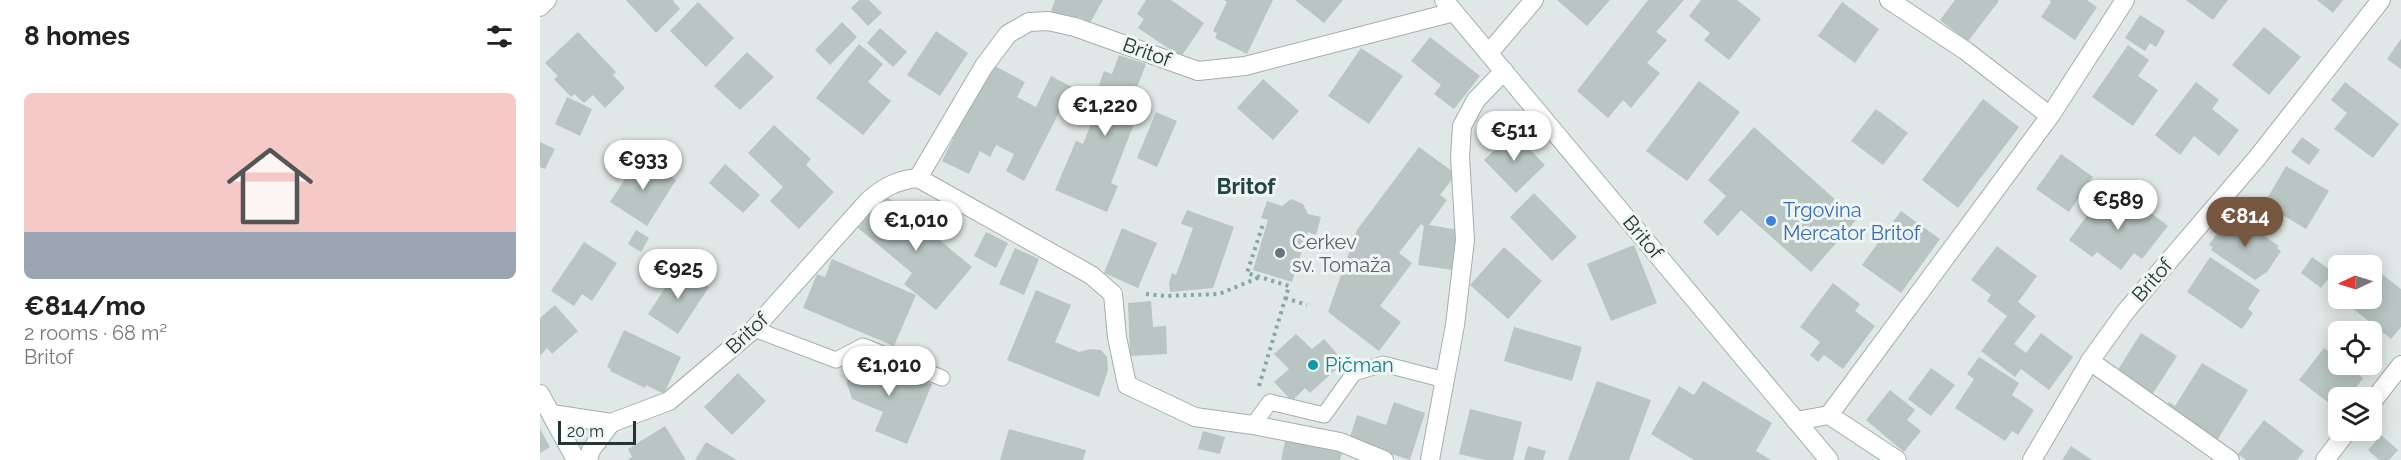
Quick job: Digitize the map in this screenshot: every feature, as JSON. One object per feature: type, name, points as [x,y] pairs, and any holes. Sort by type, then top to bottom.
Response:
[{"type":"street","points":[[540,7],[547,0]]},
{"type":"street","points":[[1490,53],[1534,0]]},
{"type":"street","points":[[1889,0],[1966,51],[2050,116]]},
{"type":"street","points":[[1796,421],[1829,415],[2050,116],[2126,0]]},
{"type":"street","name":"Britof","points":[[2032,460],[2090,361],[2126,311],[2257,158],[2381,0]]},
{"type":"street","name":"Britof","points":[[552,414],[611,423],[669,401],[754,329],[868,201],[884,187],[901,180],[918,178],[984,66],[1008,34],[1029,22],[1048,21],[1075,27],[1198,71],[1245,66],[1449,6],[1829,460]]},
{"type":"street","points":[[1430,460],[1455,325],[1464,240],[1460,157],[1462,126],[1476,100],[1504,71]]},
{"type":"street","points":[[918,178],[1091,275],[1113,294],[1117,337],[1127,385],[1195,417],[1253,425],[1340,442],[1384,460]]},
{"type":"street","points":[[2090,361],[2230,460]]},
{"type":"street","points":[[2382,389],[2401,365]]},
{"type":"street","points":[[540,394],[576,460]]},
{"type":"street","points":[[1829,415],[1897,460]]},
{"type":"street","points":[[588,460],[591,450],[611,423]]},
{"type":"street","points":[[2325,460],[2340,441]]},
{"type":"lane","points":[[754,329],[836,360],[862,346],[942,378]]},
{"type":"lane","points":[[1253,425],[1270,402],[1324,415],[1354,374],[1383,364],[1445,380]]},
{"type":"path","points":[[1253,425],[1260,382],[1289,286],[1247,273],[1263,224]]},
{"type":"path","points":[[1146,294],[1166,296],[1219,294],[1260,277]]},
{"type":"path","points":[[1285,298],[1307,305]]},
{"type":"building","points":[[626,0],[674,0],[680,9],[656,33]]},
{"type":"building","points":[[859,0],[869,0],[882,13],[868,26],[851,8]]},
{"type":"building","points":[[1055,0],[1103,0],[1090,23],[1079,17],[1075,24],[1051,11]]},
{"type":"building","points":[[1146,0],[1171,0],[1204,23],[1181,57],[1138,28],[1144,19],[1137,14]]},
{"type":"building","points":[[1224,0],[1273,0],[1247,54],[1215,38],[1217,33],[1213,31],[1227,2]]},
{"type":"building","points":[[1295,0],[1343,0],[1324,23]]},
{"type":"building","points":[[1557,0],[1610,0],[1587,26]]},
{"type":"building","points":[[1648,0],[1684,0],[1656,32],[1667,40],[1647,63],[1660,73],[1631,108],[1623,100],[1608,118],[1577,91]]},
{"type":"building","points":[[1701,0],[1737,0],[1761,19],[1729,60],[1704,40],[1710,33],[1689,16]]},
{"type":"building","points":[[1955,0],[1999,1],[1968,41],[1940,20]]},
{"type":"building","points":[[2049,0],[2087,0],[2097,7],[2075,40],[2041,17],[2051,2]]},
{"type":"building","points":[[2186,0],[2228,0],[2213,20]]},
{"type":"building","points":[[2317,0],[2343,0],[2333,13]]},
{"type":"building","points":[[698,2],[734,38],[706,67],[670,31]]},
{"type":"building","points":[[1842,2],[1879,29],[1855,63],[1818,36]]},
{"type":"building","points":[[2140,15],[2165,31],[2156,47],[2150,43],[2145,51],[2125,38]]},
{"type":"building","points":[[842,22],[857,37],[830,65],[815,50]]},
{"type":"building","points":[[2264,27],[2301,57],[2269,95],[2232,65]]},
{"type":"building","points":[[880,28],[907,52],[893,67],[867,43]]},
{"type":"building","points":[[936,31],[968,53],[940,96],[907,75]]},
{"type":"building","points":[[578,32],[616,72],[613,75],[625,88],[605,108],[593,95],[584,103],[574,94],[571,97],[554,79],[558,76],[545,63]]},
{"type":"building","points":[[1430,37],[1480,76],[1454,109],[1434,94],[1441,85],[1411,61]]},
{"type":"building","points":[[2401,39],[2401,69],[2387,59]]},
{"type":"building","points":[[859,44],[883,64],[868,82],[891,101],[863,135],[816,98]]},
{"type":"building","points":[[2128,45],[2149,60],[2138,76],[2158,90],[2133,126],[2092,97]]},
{"type":"building","points":[[1361,48],[1403,76],[1369,124],[1328,96]]},
{"type":"building","points":[[747,52],[774,77],[740,110],[714,86]]},
{"type":"building","points":[[1119,55],[1146,64],[1136,90],[1146,93],[1111,183],[1118,186],[1107,212],[1055,190],[1076,141],[1083,144],[1096,112],[1091,109],[1104,71],[1112,74]]},
{"type":"building","points":[[991,64],[1025,82],[1017,97],[1036,107],[1051,76],[1072,87],[1024,181],[1006,171],[1014,154],[996,145],[990,157],[980,151],[969,174],[942,161]]},
{"type":"building","points":[[1263,79],[1299,111],[1273,140],[1237,108]]},
{"type":"building","points":[[1699,81],[1740,112],[1687,181],[1646,151]]},
{"type":"building","points":[[2196,82],[2219,100],[2212,109],[2239,130],[2219,156],[2194,136],[2180,155],[2155,135]]},
{"type":"building","points":[[2345,82],[2399,124],[2373,158],[2334,129],[2347,113],[2331,100]]},
{"type":"building","points":[[567,97],[592,109],[580,136],[555,124]]},
{"type":"building","points":[[1983,99],[2019,127],[1958,208],[1922,180]]},
{"type":"building","points":[[1876,109],[1908,133],[1883,165],[1851,141]]},
{"type":"building","points":[[1156,112],[1177,121],[1157,167],[1137,158]]},
{"type":"building","points":[[774,125],[811,159],[806,165],[834,192],[799,229],[770,201],[783,187],[748,153]]},
{"type":"building","points":[[1754,127],[1857,219],[1811,272],[1741,210],[1718,236],[1703,222],[1726,196],[1708,180]]},
{"type":"building","points":[[1513,132],[1545,165],[1516,193],[1484,160]]},
{"type":"building","points":[[2302,137],[2320,150],[2309,165],[2291,152]]},
{"type":"building","points":[[540,142],[555,149],[545,169],[540,167]]},
{"type":"building","points":[[1419,147],[1456,174],[1440,195],[1447,200],[1429,225],[1459,230],[1452,270],[1418,265],[1424,226],[1421,224],[1399,253],[1412,263],[1380,306],[1401,322],[1379,351],[1328,312],[1357,230]]},
{"type":"building","points":[[2061,154],[2093,177],[2069,212],[2036,189]]},
{"type":"building","points":[[640,156],[676,180],[647,226],[610,202]]},
{"type":"building","points":[[725,164],[760,195],[743,213],[709,183]]},
{"type":"building","points":[[2286,166],[2329,191],[2306,229],[2264,204]]},
{"type":"building","points":[[2106,190],[2130,208],[2135,201],[2168,226],[2142,259],[2134,253],[2121,270],[2097,252],[2092,257],[2069,240]]},
{"type":"building","points":[[1534,193],[1577,237],[1552,261],[1510,217]]},
{"type":"building","points":[[885,195],[972,267],[936,310],[904,284],[912,273],[858,228]]},
{"type":"building","name":"Cerkev sv. Tomaža","points":[[1291,199],[1303,204],[1308,214],[1321,217],[1316,235],[1308,232],[1292,282],[1253,270],[1268,220],[1261,218],[1267,201],[1282,206]]},
{"type":"building","points":[[1187,210],[1234,227],[1213,288],[1170,292],[1169,283],[1172,273],[1176,275],[1193,228],[1181,224]]},
{"type":"building","points":[[1901,211],[1940,239],[1901,293],[1862,265]]},
{"type":"building","points":[[2234,216],[2279,246],[2277,248],[2281,251],[2267,272],[2255,280],[2211,250],[2213,247],[2209,245],[2223,225]]},
{"type":"building","points":[[1122,228],[1157,243],[1138,288],[1104,273]]},
{"type":"building","points":[[636,230],[649,238],[641,252],[628,244]]},
{"type":"building","points":[[986,232],[1008,243],[996,268],[974,256]]},
{"type":"building","points":[[584,242],[617,263],[592,301],[582,294],[574,306],[551,291]]},
{"type":"building","points":[[1634,245],[1657,303],[1611,321],[1587,264]]},
{"type":"building","points":[[1997,246],[2037,276],[2018,302],[2036,316],[2014,344],[2026,353],[2041,333],[2073,357],[2049,390],[2021,369],[2015,377],[1981,351],[2007,316],[1987,301],[1991,295],[1971,280]]},
{"type":"building","points":[[1504,247],[1542,281],[1508,319],[1470,285]]},
{"type":"building","points":[[1015,248],[1039,259],[1024,295],[999,284]]},
{"type":"building","points":[[2210,257],[2260,290],[2248,309],[2253,313],[2242,329],[2187,292]]},
{"type":"building","points":[[2312,257],[2328,268],[2328,279],[2321,288],[2301,273]]},
{"type":"building","points":[[832,259],[916,295],[894,346],[803,308],[817,274],[825,277]]},
{"type":"building","points":[[679,267],[709,287],[678,334],[648,314]]},
{"type":"building","points":[[2382,274],[2401,289],[2401,327],[2391,339],[2382,332],[2382,321],[2368,321],[2354,309],[2382,309]]},
{"type":"building","points":[[1833,283],[1860,304],[1855,311],[1875,326],[1843,369],[1824,355],[1818,362],[1810,355],[1820,342],[1800,327]]},
{"type":"building","points":[[1036,290],[1071,305],[1055,342],[1079,352],[1091,349],[1101,350],[1107,357],[1108,370],[1099,397],[1007,360]]},
{"type":"building","points":[[1151,301],[1153,327],[1166,326],[1167,354],[1130,356],[1128,303]]},
{"type":"building","points":[[555,305],[578,331],[552,354],[547,348],[540,356],[540,318]]},
{"type":"building","points":[[1514,327],[1582,347],[1572,381],[1504,361]]},
{"type":"building","points":[[624,330],[681,357],[664,394],[646,385],[645,388],[610,371],[611,369],[607,367]]},
{"type":"building","points":[[2141,333],[2177,356],[2150,398],[2114,376]]},
{"type":"building","name":"Pičman","points":[[1296,334],[1312,349],[1324,339],[1344,362],[1310,393],[1305,388],[1292,401],[1274,382],[1289,369],[1274,354]]},
{"type":"building","points":[[2324,348],[2328,351],[2328,375],[2359,375],[2363,378],[2357,387],[2328,387],[2328,402],[2299,380]]},
{"type":"building","points":[[1979,357],[2019,383],[2012,395],[2034,410],[2018,435],[2012,431],[2005,441],[1955,408],[1974,379],[1967,374]]},
{"type":"building","points":[[869,358],[932,384],[907,444],[875,431],[883,412],[852,399],[847,384],[848,375],[852,367]]},
{"type":"building","points":[[2202,363],[2248,390],[2210,452],[2158,420],[2169,402],[2175,406]]},
{"type":"building","points":[[1931,368],[1955,385],[1931,416],[1908,399]]},
{"type":"building","points":[[738,373],[766,401],[732,435],[704,407]]},
{"type":"building","points":[[1597,381],[1651,400],[1629,460],[1568,460]]},
{"type":"building","points":[[1703,381],[1772,423],[1756,451],[1771,460],[1694,460],[1651,434],[1679,386],[1694,395]]},
{"type":"building","points":[[1890,390],[1915,410],[1907,420],[1921,431],[1904,452],[1866,420]]},
{"type":"building","points":[[1394,402],[1425,413],[1410,460],[1349,440],[1357,415],[1386,425]]},
{"type":"building","points":[[1470,409],[1522,422],[1513,460],[1485,460],[1459,454]]},
{"type":"building","points":[[2264,420],[2304,451],[2297,460],[2246,460],[2238,454]]},
{"type":"building","points":[[665,426],[686,460],[627,460],[632,457],[628,449]]},
{"type":"building","points":[[540,429],[550,447],[540,453]]},
{"type":"building","points":[[1009,429],[1086,450],[1083,460],[1000,460]]},
{"type":"building","points":[[1203,431],[1225,437],[1220,454],[1198,449]]},
{"type":"building","points":[[2382,436],[2398,450],[2389,460],[2379,460],[2368,450],[2376,441],[2382,441]]},
{"type":"building","points":[[1286,437],[1343,449],[1340,460],[1281,460]]},
{"type":"building","points":[[706,442],[737,460],[695,460]]},
{"type":"building","points":[[1528,446],[1546,451],[1543,460],[1524,460]]},
{"type":"building","points":[[2071,446],[2092,460],[2062,460]]},
{"type":"place","name":"Trgovina Mercator Britof","points":[[1771,221]]},
{"type":"place","name":"Cerkev sv. Tomaža","points":[[1280,253]]},
{"type":"place","name":"Pičman","points":[[1313,365]]},
{"type":"district","name":"Britof","points":[[1246,186]]}]
